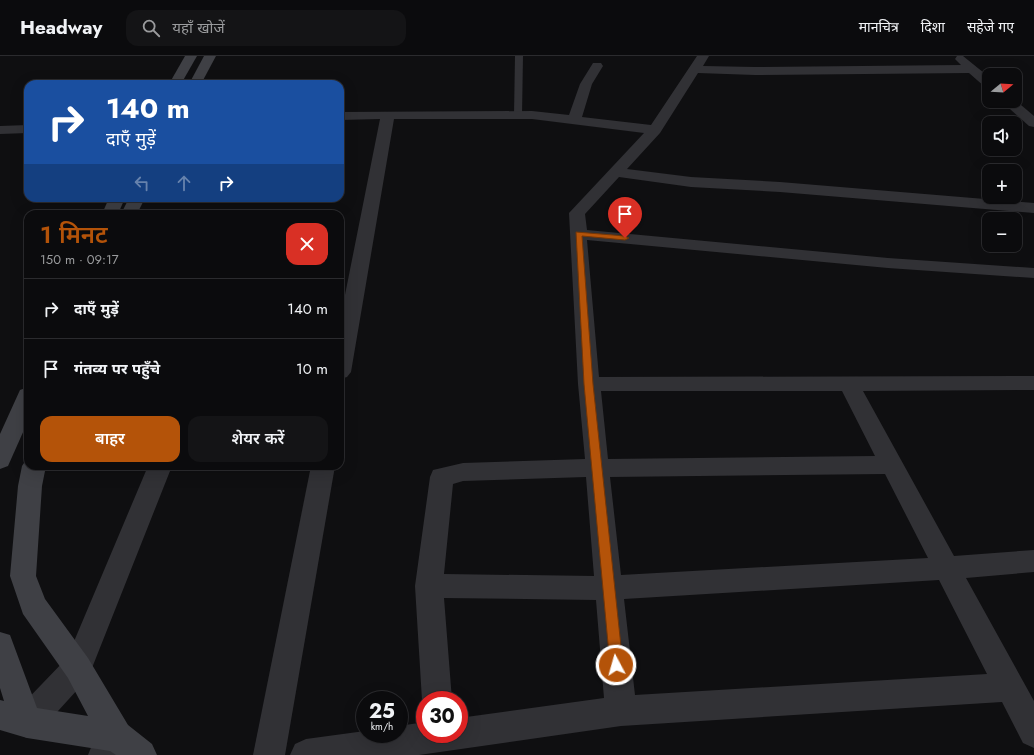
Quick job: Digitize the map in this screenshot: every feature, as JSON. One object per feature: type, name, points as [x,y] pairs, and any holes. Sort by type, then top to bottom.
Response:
[{"type":"main road","points":[[177,80],[190,56]]},
{"type":"main road","points":[[197,80],[210,56]]},
{"type":"main road","points":[[0,460],[24,404]]},
{"type":"main road","points":[[33,470],[30,486],[24,576],[34,605],[78,668],[110,745]]},
{"type":"main road","points":[[0,645],[14,718],[141,755]]},
{"type":"street","points":[[621,711],[589,384],[577,214],[655,130],[703,56]]},
{"type":"street","points":[[957,56],[982,78]]},
{"type":"street","points":[[574,120],[586,84],[597,66]]},
{"type":"street","points":[[695,69],[755,71],[972,69]]},
{"type":"street","points":[[1016,108],[1034,124]]},
{"type":"street","points":[[344,351],[388,115]]},
{"type":"street","points":[[344,116],[532,115],[655,130]]},
{"type":"street","points":[[0,130],[24,129]]},
{"type":"street","points":[[616,172],[692,182],[780,187],[1034,208]]},
{"type":"street","points":[[578,234],[888,263],[1034,273]]},
{"type":"street","points":[[589,384],[1034,384]]},
{"type":"street","points":[[850,384],[1034,732]]},
{"type":"street","points":[[436,691],[429,586],[442,477],[463,472],[597,468],[893,465]]},
{"type":"street","points":[[14,718],[78,668],[158,470]]},
{"type":"street","points":[[269,755],[322,470]]},
{"type":"street","points":[[429,586],[609,588],[947,568],[1034,561]]},
{"type":"street","points":[[468,731],[621,711],[1011,687]]},
{"type":"street","points":[[306,755],[416,739]]},
{"type":"lane","points":[[518,115],[518,79],[520,56]]},
{"type":"route","points":[[616,665],[589,384],[578,234],[625,238]]}]
